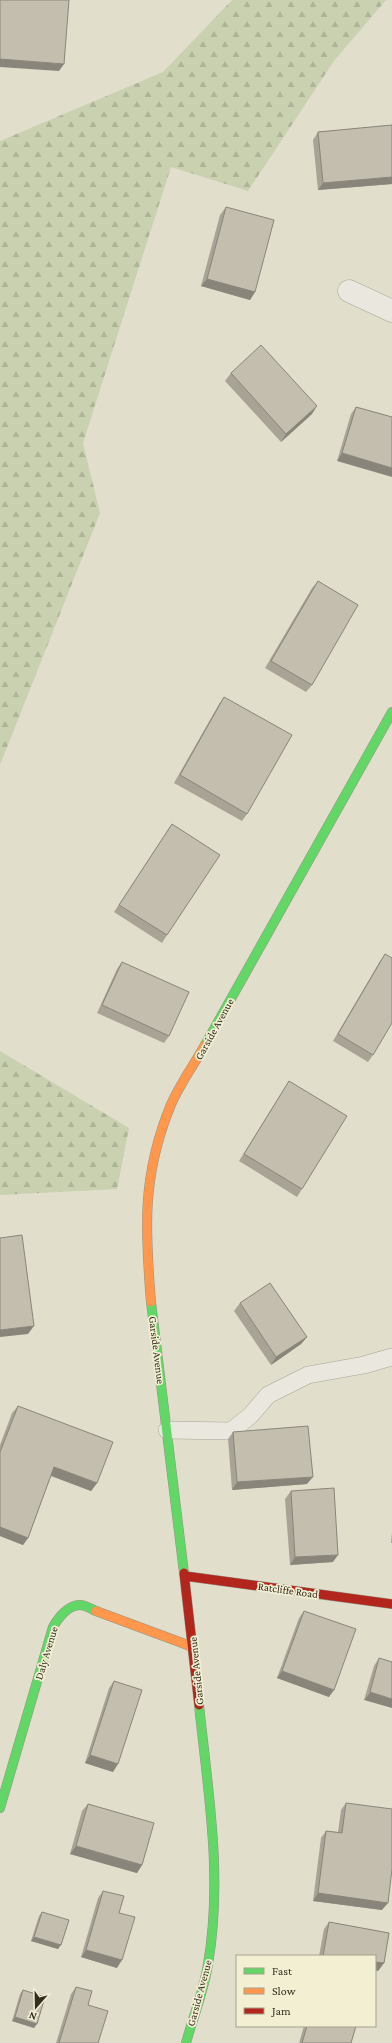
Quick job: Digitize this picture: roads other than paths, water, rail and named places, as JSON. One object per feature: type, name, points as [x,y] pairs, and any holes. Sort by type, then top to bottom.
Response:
[{"type":"street","points":[[349,291],[392,311]]},
{"type":"street","name":"Garside Avenue","points":[[186,2043],[208,1965],[213,1917],[215,1860],[185,1576],[151,1306],[146,1237],[149,1181],[156,1146],[171,1106],[291,895],[392,712]]},
{"type":"street","name":"Ratcliffe Road","points":[[185,1576],[392,1604]]},
{"type":"street","name":"Daly Avenue","points":[[0,1808],[53,1627],[58,1618],[67,1608],[80,1605],[193,1646]]},
{"type":"lane","points":[[167,1430],[231,1431],[250,1416],[268,1394],[308,1375],[364,1365],[392,1357]]}]
